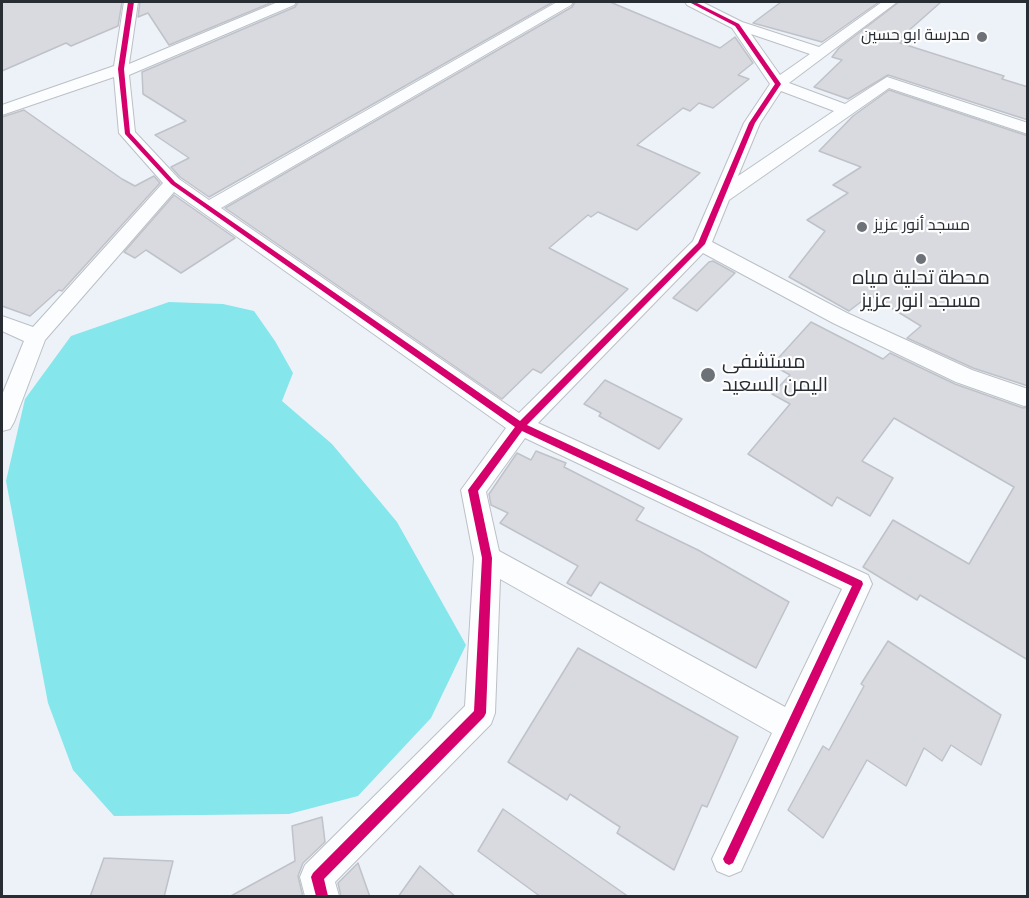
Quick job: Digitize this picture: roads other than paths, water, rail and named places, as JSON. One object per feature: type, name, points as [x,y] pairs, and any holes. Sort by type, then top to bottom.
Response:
[{"type":"street","points":[[131,2],[121,71],[127,133],[172,183],[521,426],[858,584],[729,859]]},
{"type":"street","points":[[2,110],[121,71],[289,2]]},
{"type":"street","points":[[208,208],[566,2]]},
{"type":"street","points":[[692,2],[737,25],[820,52]]},
{"type":"street","points":[[322,897],[317,877],[480,713],[487,558],[473,490],[521,426],[701,244],[752,123],[778,84],[890,2]]},
{"type":"street","points":[[737,25],[778,84],[846,110]]},
{"type":"street","points":[[719,198],[887,82],[1028,129]]},
{"type":"street","points":[[2,422],[36,337],[172,183]]},
{"type":"street","points":[[701,244],[840,318],[964,376],[1024,398]]},
{"type":"street","points":[[2,323],[36,337]]},
{"type":"street","points":[[487,558],[792,727]]},
{"type":"water","points":[[169,302],[223,304],[254,311],[275,341],[293,373],[282,401],[332,444],[397,522],[466,645],[431,718],[358,796],[289,814],[114,816],[73,770],[48,703],[6,481],[25,399],[71,336]]},
{"type":"place","name":"مدرسة ابو حسين","points":[[982,37]]},
{"type":"place","name":"مسجد أنور عزيز","points":[[862,227]]},
{"type":"place","name":"محطة تحلية مياه مسجد انور عزيز","points":[[921,259]]},
{"type":"place","name":"مستشفى اليمن السعيد","points":[[708,375]]}]
